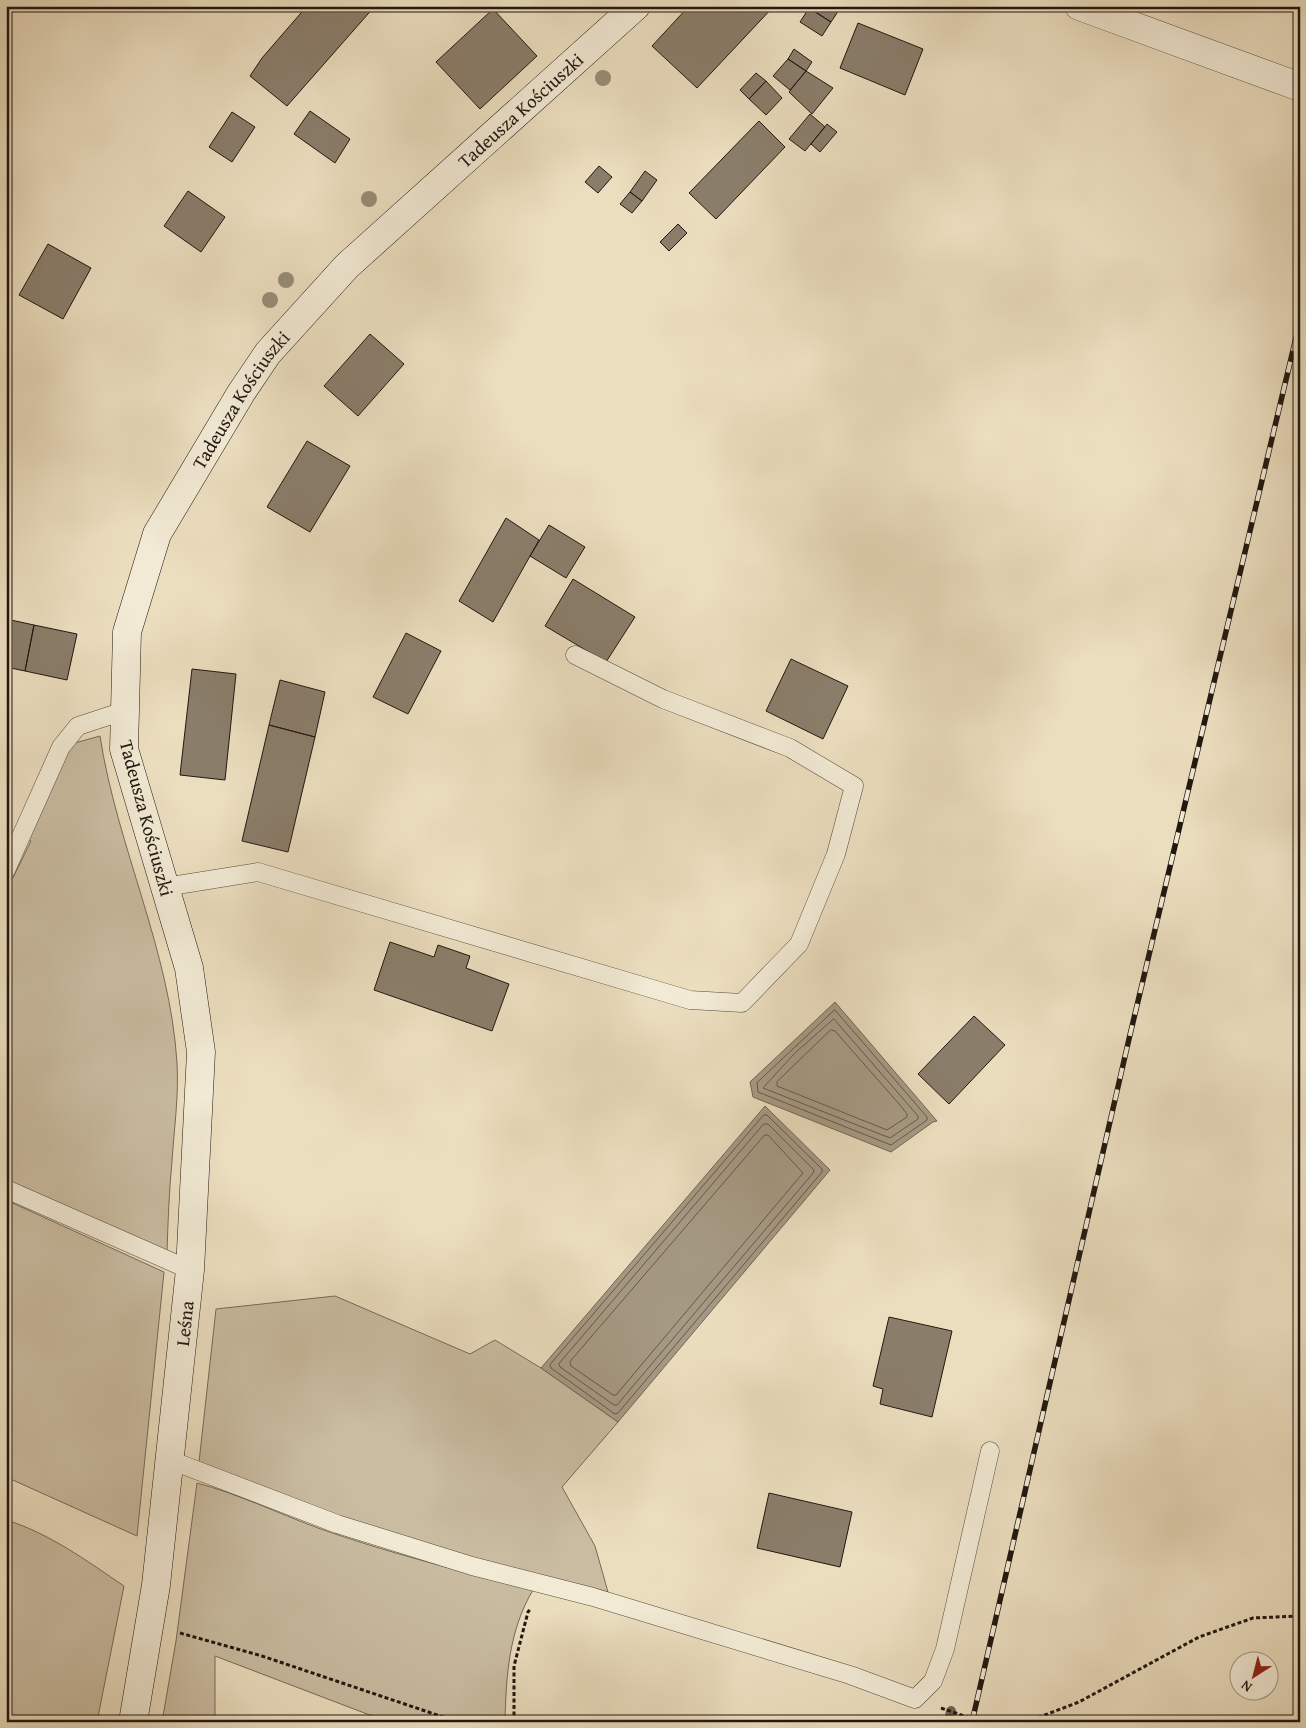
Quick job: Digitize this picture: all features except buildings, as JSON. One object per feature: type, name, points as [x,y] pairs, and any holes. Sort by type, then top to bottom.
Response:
[{"type":"main road","name":"Tadeusza Kościuszki","points":[[177,924],[124,749],[126,632],[157,534],[236,400],[268,353],[347,266],[636,6]]},
{"type":"main road","points":[[1079,6],[1300,87]]},
{"type":"main road","name":"Leśna","points":[[133,1722],[156,1585],[190,1270],[201,1052],[189,968],[177,924]]},
{"type":"lane","points":[[165,887],[258,872],[690,1000],[742,1003],[798,944],[836,854],[854,786],[790,748],[663,699],[575,656]]},
{"type":"lane","points":[[6,870],[61,747],[78,726],[124,711]]},
{"type":"lane","points":[[6,1189],[138,1249],[190,1270]]},
{"type":"lane","points":[[170,1460],[337,1524],[472,1566],[593,1597],[850,1676],[915,1699],[932,1681],[945,1649],[990,1452]]},
{"type":"path","points":[[514,1722],[514,1666],[528,1612],[548,1586]]},
{"type":"path","points":[[1006,1722],[1038,1718],[1079,1702],[1199,1637],[1253,1618],[1300,1616]]},
{"type":"path","points":[[179,1633],[262,1656],[458,1722]]},
{"type":"path","points":[[915,1699],[972,1719],[991,1722]]},
{"type":"shaded area","points":[[100,736],[118,818],[154,939],[172,1021],[177,1063],[177,1088],[167,1252],[6,1180],[6,892],[31,841],[27,840],[71,744]]},
{"type":"shaded area","points":[[6,1200],[164,1272],[137,1536],[6,1477]]},
{"type":"shaded area","points":[[335,1296],[470,1354],[495,1340],[541,1368],[618,1422],[562,1487],[595,1546],[608,1592],[470,1557],[337,1517],[199,1462],[216,1309]]},
{"type":"shaded area","points":[[197,1483],[371,1546],[533,1590],[519,1621],[510,1654],[505,1722],[388,1722],[215,1656],[215,1722],[162,1722],[176,1641]]},
{"type":"shaded area","points":[[6,1520],[52,1540],[124,1586],[97,1722],[6,1722]]},
{"type":"water","points":[[835,1002],[937,1121],[891,1152],[753,1097],[750,1082]]},
{"type":"water","points":[[765,1106],[830,1170],[618,1422],[541,1368]]},
{"type":"waterway","points":[[949,1722],[951,1711]]},
{"type":"railway","points":[[972,1722],[1129,1039],[1300,321]]}]
